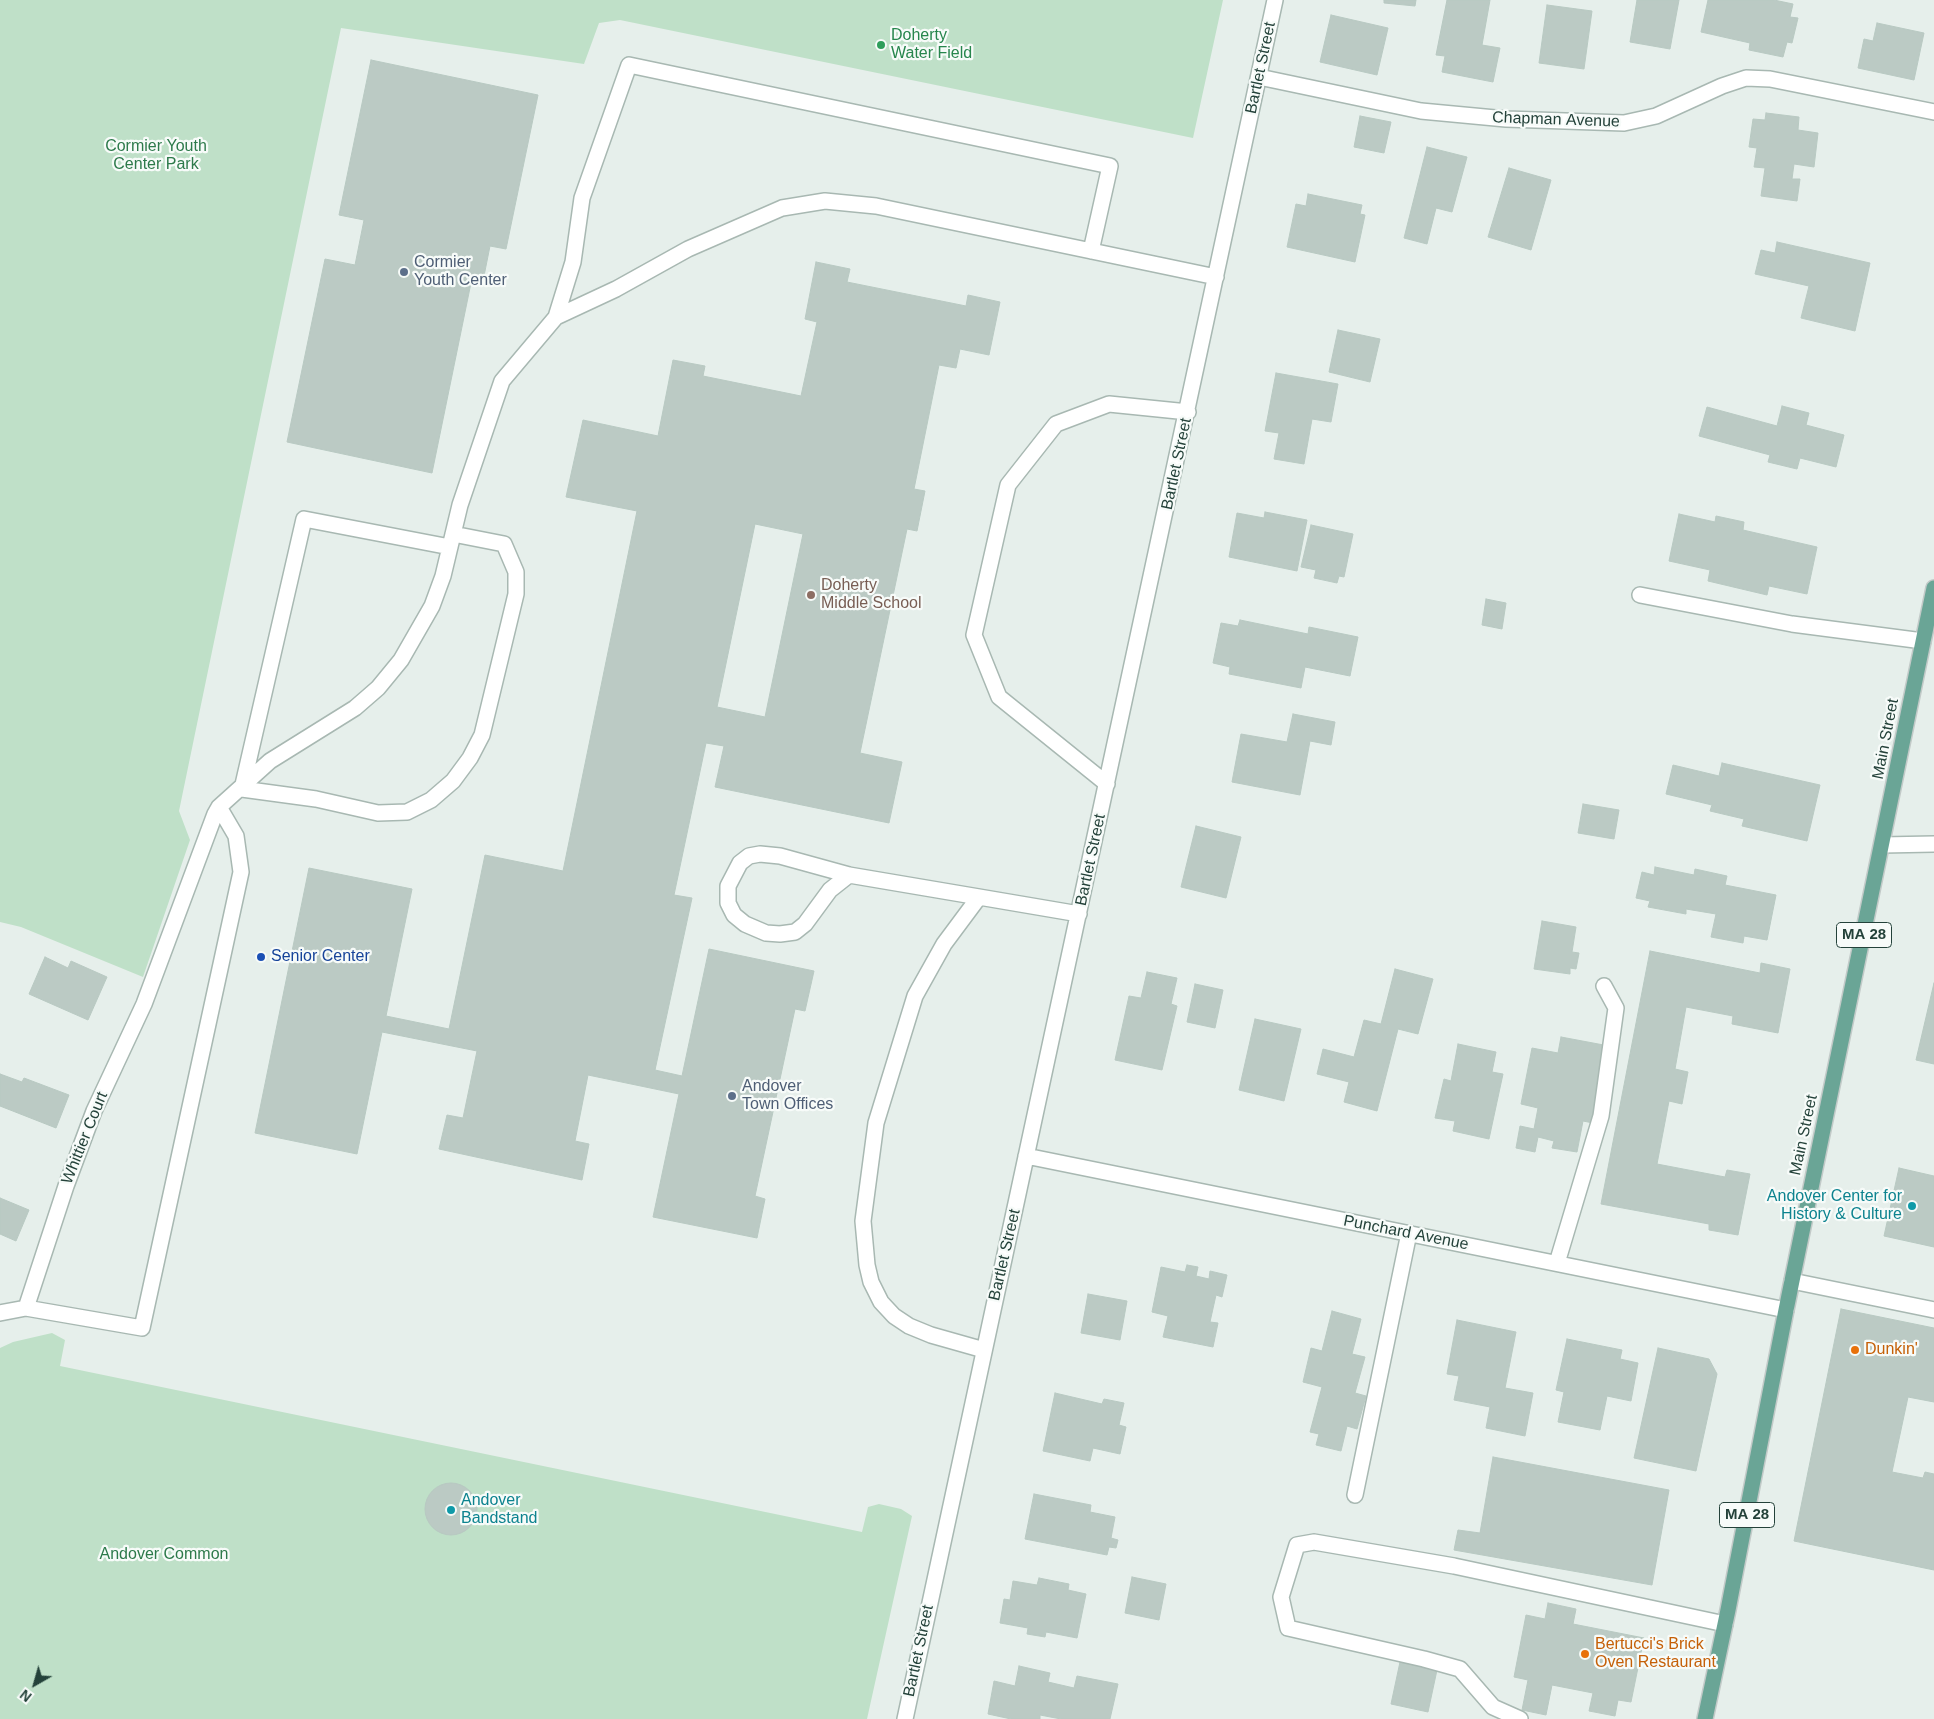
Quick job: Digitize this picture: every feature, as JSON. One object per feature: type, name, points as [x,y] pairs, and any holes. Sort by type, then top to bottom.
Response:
[{"type":"main road","name":"Main Street","points":[[1705,1719],[1786,1310],[1934,588]]},
{"type":"street","name":"Bartlet Street","points":[[905,1719],[1108,784],[1275,0]]},
{"type":"street","points":[[0,1313],[26,1308],[142,1328],[241,872],[236,836],[220,807],[242,789],[270,761],[355,708],[378,688],[401,660],[432,606],[443,576],[460,505],[502,381],[556,317],[573,262],[582,198],[629,65],[1110,166],[1091,251]]},
{"type":"street","name":"Chapman Avenue","points":[[1260,77],[1421,112],[1506,119],[1624,123],[1656,116],[1722,86],[1746,78],[1770,79],[1934,112]]},
{"type":"street","points":[[556,317],[616,289],[696,245],[782,208],[825,201],[876,206],[1216,277]]},
{"type":"street","points":[[1108,784],[999,697],[974,635],[1008,485],[1056,424],[1109,404],[1188,412]]},
{"type":"street","points":[[304,519],[451,540],[504,544],[516,572],[516,594],[482,735],[470,758],[453,781],[432,800],[407,812],[378,813],[316,799],[242,789],[304,519]]},
{"type":"street","points":[[1640,595],[1792,624],[1924,642]]},
{"type":"street","name":"Whittier Court","points":[[26,1308],[66,1186],[94,1111],[144,1004],[215,814],[220,807]]},
{"type":"street","points":[[1882,845],[1934,844]]},
{"type":"street","points":[[849,875],[830,890],[805,924],[795,932],[766,933],[745,924],[734,914],[728,903],[728,886],[740,863],[749,856],[760,854],[780,856],[849,875],[1079,914]]},
{"type":"street","points":[[979,896],[944,944],[915,996],[876,1124],[863,1221],[867,1265],[871,1282],[881,1302],[894,1316],[909,1326],[931,1335],[984,1350]]},
{"type":"street","points":[[1557,1263],[1601,1116],[1616,1008],[1604,986]]},
{"type":"street","name":"Punchard Avenue","points":[[1026,1156],[1786,1310]]},
{"type":"street","points":[[1355,1495],[1409,1233]]},
{"type":"street","points":[[1792,1281],[1934,1310]]},
{"type":"street","points":[[1520,1719],[1493,1708],[1460,1669],[1288,1628],[1281,1598],[1297,1546],[1314,1542],[1454,1566],[1725,1624]]},
{"type":"green space","name":"Cormier Youth Center Park","points":[[0,0],[1223,0],[1193,138],[620,20],[599,23],[584,64],[341,28],[179,811],[190,840],[143,977],[21,927],[0,922]]},
{"type":"green space","name":"Andover Common","points":[[52,1333],[65,1340],[60,1366],[862,1532],[868,1507],[879,1504],[901,1509],[912,1516],[867,1719],[0,1719],[0,1348],[13,1342]]},
{"type":"building","points":[[1384,0],[1416,0],[1415,6],[1384,3]]},
{"type":"building","points":[[1447,0],[1490,0],[1482,45],[1500,48],[1493,82],[1442,72],[1445,56],[1436,55]]},
{"type":"building","points":[[1637,0],[1679,0],[1670,49],[1630,42]]},
{"type":"building","points":[[1708,0],[1774,0],[1793,4],[1790,17],[1798,18],[1792,43],[1787,42],[1783,57],[1749,50],[1750,43],[1701,32]]},
{"type":"building","points":[[1547,5],[1592,11],[1584,69],[1539,63]]},
{"type":"building","points":[[1331,15],[1388,28],[1377,75],[1320,62]]},
{"type":"building","points":[[1877,23],[1924,33],[1914,80],[1858,68],[1864,39],[1873,41]]},
{"type":"building","name":"Cormier Youth Center","points":[[371,60],[538,95],[506,249],[490,246],[483,281],[472,278],[432,473],[287,442],[325,259],[355,265],[364,220],[339,215]]},
{"type":"building","points":[[1766,113],[1799,117],[1798,130],[1818,133],[1814,167],[1794,164],[1792,179],[1800,179],[1797,201],[1761,196],[1765,168],[1754,167],[1757,148],[1749,147],[1753,119],[1765,120]]},
{"type":"building","points":[[1360,116],[1391,122],[1384,153],[1354,147]]},
{"type":"building","points":[[1427,147],[1467,157],[1452,212],[1436,208],[1427,244],[1404,238]]},
{"type":"building","points":[[1509,168],[1551,180],[1531,250],[1488,237]]},
{"type":"building","points":[[1308,194],[1362,205],[1360,214],[1365,215],[1355,262],[1287,247],[1296,204],[1306,206]]},
{"type":"building","points":[[1777,242],[1870,263],[1855,331],[1801,318],[1809,286],[1755,274],[1761,250],[1775,253]]},
{"type":"building","points":[[816,262],[850,269],[847,282],[966,306],[968,295],[1000,302],[989,355],[960,349],[956,368],[939,365],[914,489],[925,491],[917,531],[907,529],[860,753],[902,762],[889,823],[715,787],[724,746],[706,743],[674,895],[692,898],[655,1070],[682,1076],[709,949],[814,971],[805,1011],[795,1009],[755,1196],[765,1199],[757,1238],[653,1217],[679,1094],[588,1075],[575,1141],[589,1144],[582,1180],[439,1149],[447,1115],[463,1118],[477,1051],[382,1032],[357,1154],[255,1133],[309,868],[412,889],[386,1016],[449,1029],[485,855],[563,871],[637,511],[566,497],[583,420],[658,436],[673,360],[705,366],[703,376],[801,396],[817,322],[805,319]],"holes":[[[755,524],[803,534],[765,717],[717,707]]]},
{"type":"building","points":[[1338,330],[1380,339],[1370,382],[1329,372]]},
{"type":"building","points":[[1276,373],[1338,384],[1331,422],[1312,419],[1304,464],[1274,459],[1279,433],[1265,431]]},
{"type":"building","points":[[1782,406],[1809,413],[1806,425],[1844,435],[1836,467],[1800,458],[1797,469],[1768,462],[1770,455],[1699,436],[1707,407],[1777,426]]},
{"type":"building","points":[[1265,512],[1307,520],[1297,571],[1229,557],[1237,513],[1264,518]]},
{"type":"building","points":[[1679,514],[1715,522],[1716,516],[1744,522],[1743,530],[1817,547],[1807,594],[1769,586],[1767,595],[1708,581],[1710,570],[1669,561]]},
{"type":"building","points":[[1311,525],[1353,534],[1344,577],[1339,576],[1337,583],[1314,578],[1316,570],[1301,567]]},
{"type":"building","points":[[1486,599],[1506,603],[1502,629],[1482,625]]},
{"type":"building","points":[[1240,620],[1308,634],[1309,627],[1358,637],[1350,676],[1305,667],[1301,688],[1229,674],[1230,667],[1213,663],[1221,623],[1238,626]]},
{"type":"building","points":[[1293,714],[1335,722],[1331,745],[1310,741],[1300,795],[1232,782],[1241,734],[1287,742]]},
{"type":"building","points":[[1722,763],[1820,785],[1807,841],[1742,826],[1744,819],[1710,811],[1712,805],[1666,794],[1673,765],[1719,776]]},
{"type":"building","points":[[1583,804],[1619,810],[1614,839],[1578,833]]},
{"type":"building","points":[[1196,826],[1241,837],[1226,898],[1181,887]]},
{"type":"building","points":[[1655,867],[1694,875],[1695,869],[1727,876],[1725,885],[1776,895],[1767,940],[1744,936],[1743,943],[1711,937],[1716,914],[1686,909],[1686,914],[1648,907],[1650,901],[1636,898],[1642,872],[1654,875]]},
{"type":"building","points":[[1542,921],[1576,927],[1572,952],[1579,953],[1576,969],[1570,968],[1570,974],[1534,969]]},
{"type":"building","points":[[1650,951],[1760,973],[1761,963],[1790,969],[1778,1033],[1732,1024],[1733,1016],[1686,1007],[1675,1069],[1688,1072],[1682,1104],[1669,1101],[1657,1164],[1725,1177],[1727,1170],[1750,1174],[1738,1235],[1709,1230],[1709,1224],[1601,1204]]},
{"type":"building","points":[[45,957],[68,968],[71,961],[107,977],[88,1020],[29,994]]},
{"type":"building","points":[[1395,969],[1433,979],[1418,1034],[1398,1029],[1377,1111],[1344,1102],[1349,1082],[1317,1074],[1323,1049],[1354,1057],[1364,1020],[1381,1024]]},
{"type":"building","points":[[1147,972],[1177,978],[1171,1004],[1177,1006],[1162,1070],[1115,1060],[1129,996],[1141,998]]},
{"type":"building","points":[[1934,983],[1934,1064],[1916,1060]]},
{"type":"building","points":[[1195,984],[1223,990],[1215,1028],[1187,1022]]},
{"type":"building","points":[[1255,1019],[1301,1029],[1284,1101],[1239,1090]]},
{"type":"building","points":[[1561,1037],[1609,1046],[1593,1123],[1583,1121],[1577,1152],[1552,1148],[1554,1141],[1538,1137],[1535,1152],[1516,1148],[1520,1126],[1534,1129],[1538,1108],[1521,1104],[1532,1048],[1558,1053]]},
{"type":"building","points":[[1458,1044],[1496,1052],[1492,1072],[1503,1074],[1489,1139],[1453,1131],[1455,1121],[1435,1118],[1444,1079],[1451,1081]]},
{"type":"building","points":[[0,1074],[22,1082],[24,1078],[69,1095],[56,1128],[0,1106]]},
{"type":"building","name":"Andover Center for History & Culture","points":[[1899,1168],[1934,1176],[1934,1247],[1884,1236]]},
{"type":"building","points":[[0,1198],[29,1210],[16,1241],[0,1234]]},
{"type":"building","points":[[1187,1265],[1198,1267],[1196,1276],[1209,1279],[1210,1271],[1227,1275],[1222,1297],[1216,1295],[1210,1322],[1218,1323],[1213,1347],[1163,1337],[1168,1316],[1152,1312],[1161,1267],[1185,1272]]},
{"type":"building","points":[[1088,1294],[1127,1301],[1120,1340],[1081,1333]]},
{"type":"building","points":[[1841,1309],[1934,1328],[1934,1402],[1908,1397],[1892,1472],[1923,1478],[1925,1472],[1934,1474],[1934,1570],[1794,1541]]},
{"type":"building","points":[[1332,1311],[1361,1319],[1352,1354],[1365,1357],[1355,1393],[1366,1396],[1357,1429],[1347,1426],[1341,1451],[1316,1445],[1319,1434],[1310,1432],[1322,1387],[1303,1382],[1311,1348],[1322,1351]]},
{"type":"building","points":[[1457,1320],[1516,1332],[1505,1388],[1533,1393],[1525,1436],[1486,1428],[1490,1407],[1454,1400],[1459,1376],[1447,1374]]},
{"type":"building","points":[[1567,1339],[1622,1350],[1620,1359],[1638,1363],[1631,1401],[1607,1396],[1600,1430],[1558,1422],[1564,1392],[1556,1390]]},
{"type":"building","points":[[1658,1348],[1709,1359],[1717,1374],[1696,1471],[1634,1458]]},
{"type":"building","points":[[1055,1393],[1102,1404],[1104,1399],[1124,1403],[1119,1425],[1126,1427],[1120,1454],[1093,1448],[1090,1461],[1043,1451]]},
{"type":"building","points":[[1493,1457],[1669,1490],[1652,1585],[1454,1550],[1458,1530],[1480,1533]]},
{"type":"building","name":"Andover Bandstand","points":[[451,1483],[461,1485],[469,1491],[475,1499],[477,1509],[475,1519],[469,1527],[461,1533],[451,1535],[441,1533],[433,1527],[427,1519],[425,1509],[427,1499],[433,1491],[441,1485]]},
{"type":"building","points":[[1034,1494],[1091,1505],[1090,1512],[1115,1517],[1111,1538],[1118,1540],[1116,1548],[1109,1547],[1107,1555],[1025,1539]]},
{"type":"building","points":[[1132,1577],[1166,1584],[1159,1620],[1125,1613]]},
{"type":"building","points":[[1039,1578],[1069,1584],[1068,1590],[1086,1594],[1077,1638],[1046,1632],[1045,1637],[1027,1634],[1028,1628],[1000,1623],[1004,1599],[1010,1600],[1013,1581],[1037,1585]]},
{"type":"building","points":[[1548,1603],[1576,1609],[1573,1624],[1644,1638],[1631,1702],[1618,1700],[1615,1716],[1589,1711],[1593,1693],[1552,1685],[1546,1715],[1522,1710],[1528,1680],[1514,1677],[1526,1615],[1545,1619]]},
{"type":"building","points":[[1400,1662],[1437,1670],[1428,1712],[1391,1704]]},
{"type":"building","points":[[1019,1666],[1050,1673],[1048,1682],[1074,1688],[1077,1676],[1118,1684],[1110,1719],[1061,1719],[1040,1715],[1040,1719],[1011,1719],[988,1714],[994,1681],[1015,1686]]},
{"type":"place","name":"Doherty Water Field","points":[[881,45]]},
{"type":"place","name":"Cormier Youth Center","points":[[404,272]]},
{"type":"place","name":"Doherty Middle School","points":[[811,595]]},
{"type":"place","name":"Senior Center","points":[[261,957]]},
{"type":"place","name":"Andover Town Offices","points":[[732,1096]]},
{"type":"place","name":"Andover Center for History & Culture","points":[[1912,1206]]},
{"type":"place","name":"Dunkin'","points":[[1855,1350]]},
{"type":"place","name":"Andover Bandstand","points":[[451,1510]]},
{"type":"place","name":"Bertucci's Brick Oven Restaurant","points":[[1585,1654]]}]
